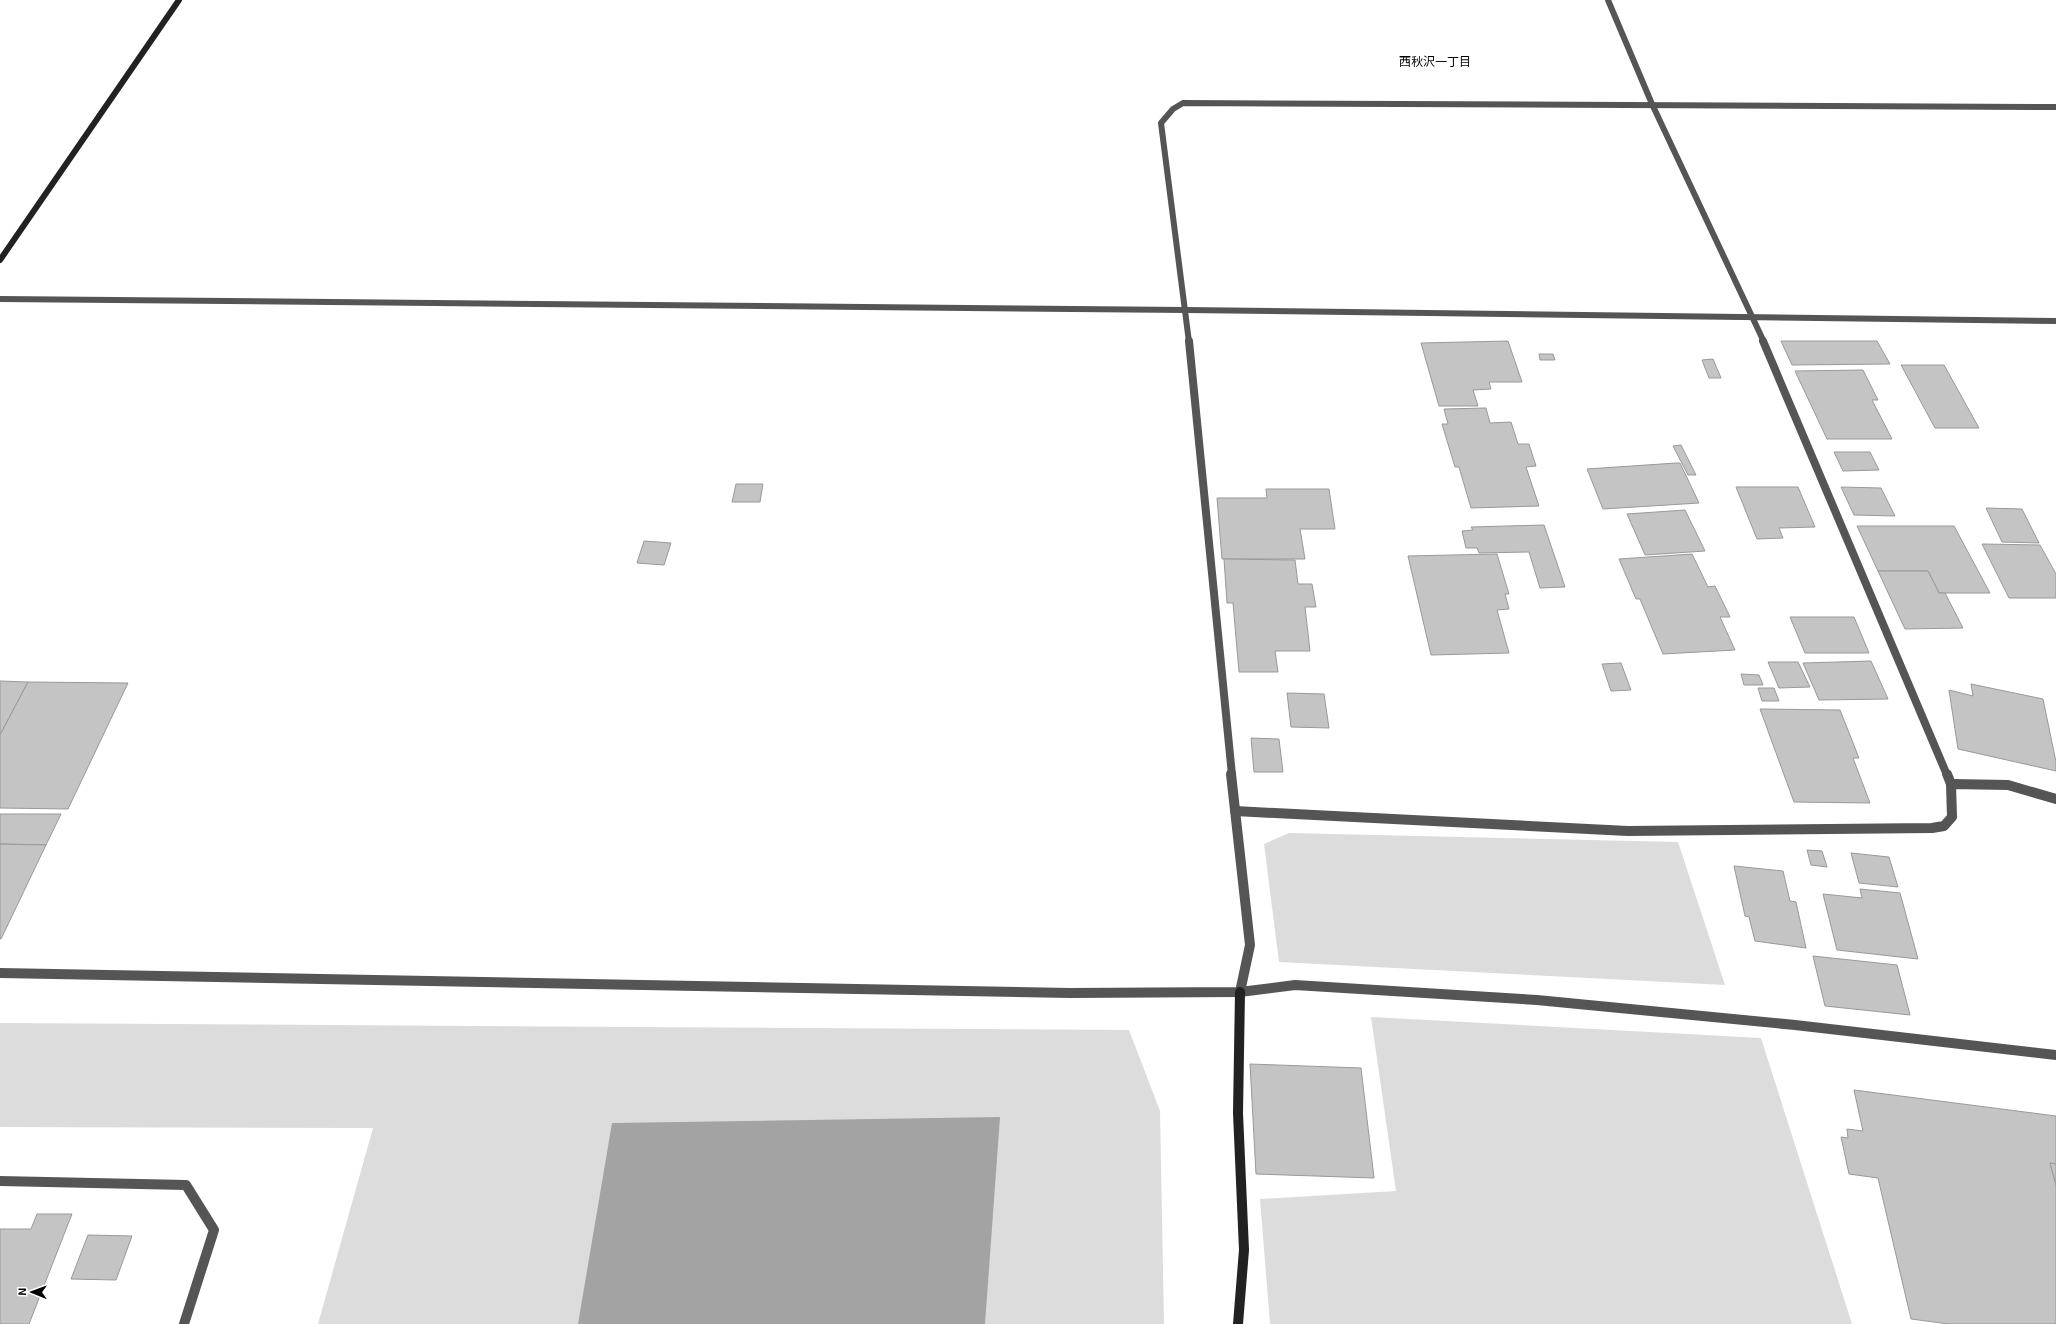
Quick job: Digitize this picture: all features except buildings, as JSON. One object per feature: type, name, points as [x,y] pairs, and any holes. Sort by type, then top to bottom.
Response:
[{"type":"street","points":[[0,260],[178,0]]},
{"type":"street","points":[[1235,811],[1628,831],[1932,828],[1944,826],[1952,817],[1951,784],[1753,317],[1652,104],[1608,0]]},
{"type":"street","points":[[1238,1324],[1244,1250],[1238,1113],[1240,992],[1250,945],[1235,811],[1186,310],[1161,123],[1173,109],[1183,103],[2056,107]]},
{"type":"street","points":[[0,299],[1186,310],[2056,321]]},
{"type":"street","points":[[1951,784],[2008,785],[2056,799]]},
{"type":"street","points":[[0,973],[1070,993],[1240,992],[1295,985],[1537,1000],[1794,1025],[2056,1054]]},
{"type":"street","points":[[0,1181],[186,1185],[214,1230],[184,1324]]},
{"type":"shaded area","points":[[1289,833],[1678,842],[1725,985],[1279,962],[1264,844]]},
{"type":"shaded area","points":[[1371,1017],[1761,1038],[1852,1324],[1270,1324],[1260,1199],[1396,1191]]},
{"type":"shaded area","points":[[0,1023],[1129,1030],[1160,1111],[1164,1324],[318,1324],[373,1128],[0,1127]]},
{"type":"shaded area","points":[[1000,1117],[985,1324],[578,1324],[612,1123]]},
{"type":"district","name":"西秋沢一丁目","points":[[1435,61]]}]
